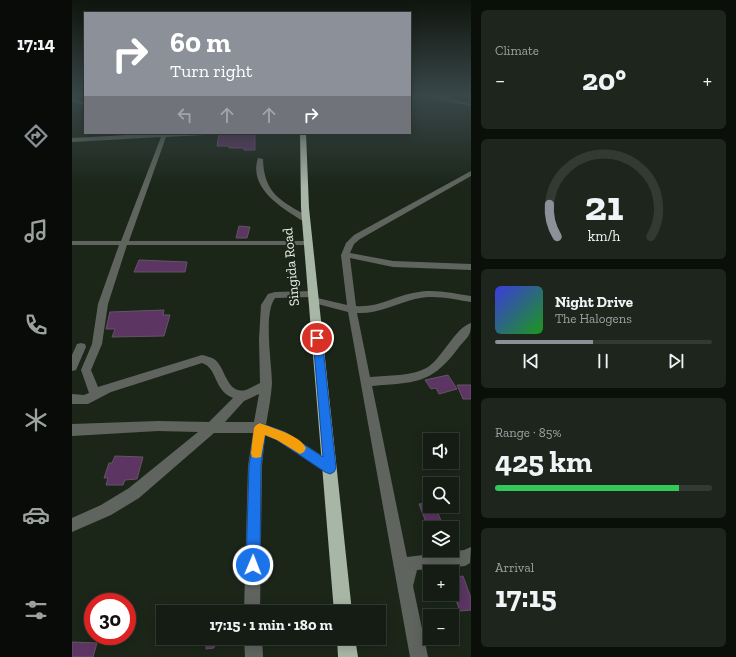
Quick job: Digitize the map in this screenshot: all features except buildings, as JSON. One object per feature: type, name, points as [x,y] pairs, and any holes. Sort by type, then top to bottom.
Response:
[{"type":"highway","name":"Singida Road","points":[[303,134],[306,219],[312,297],[342,605]]},
{"type":"highway","points":[[347,645],[348,657]]},
{"type":"street","points":[[72,140],[164,134],[103,304],[97,344],[86,370],[87,376],[96,394]]},
{"type":"street","points":[[260,159],[260,170],[263,184],[275,200],[306,219]]},
{"type":"street","points":[[419,657],[352,310],[345,255],[350,243],[357,237],[471,173]]},
{"type":"street","points":[[72,243],[308,243]]},
{"type":"street","points":[[345,255],[393,264],[471,267]]},
{"type":"street","points":[[252,605],[255,466],[266,385],[264,339],[268,300],[271,296],[275,295],[312,297],[352,310],[367,310],[424,294],[446,295],[471,299]]},
{"type":"street","points":[[366,382],[414,378],[423,375],[441,363],[458,338],[471,327]]},
{"type":"street","points":[[72,367],[81,348]]},
{"type":"street","points":[[72,399],[86,401],[91,400],[96,394],[108,388],[202,359],[208,360],[214,364],[220,379],[228,391],[235,394],[245,395]]},
{"type":"street","points":[[72,525],[106,510],[134,493],[180,455],[245,395],[266,385]]},
{"type":"street","points":[[72,430],[158,426],[198,428],[212,426],[260,428],[281,436],[330,468]]},
{"type":"street","points":[[406,586],[411,563],[465,558],[471,555]]},
{"type":"street","points":[[253,645],[254,657]]},
{"type":"slow traffic","points":[[256,453],[260,428],[281,436],[300,448]]},
{"type":"route","points":[[253,565],[255,466],[260,428],[281,436],[330,468],[317,338]]}]
